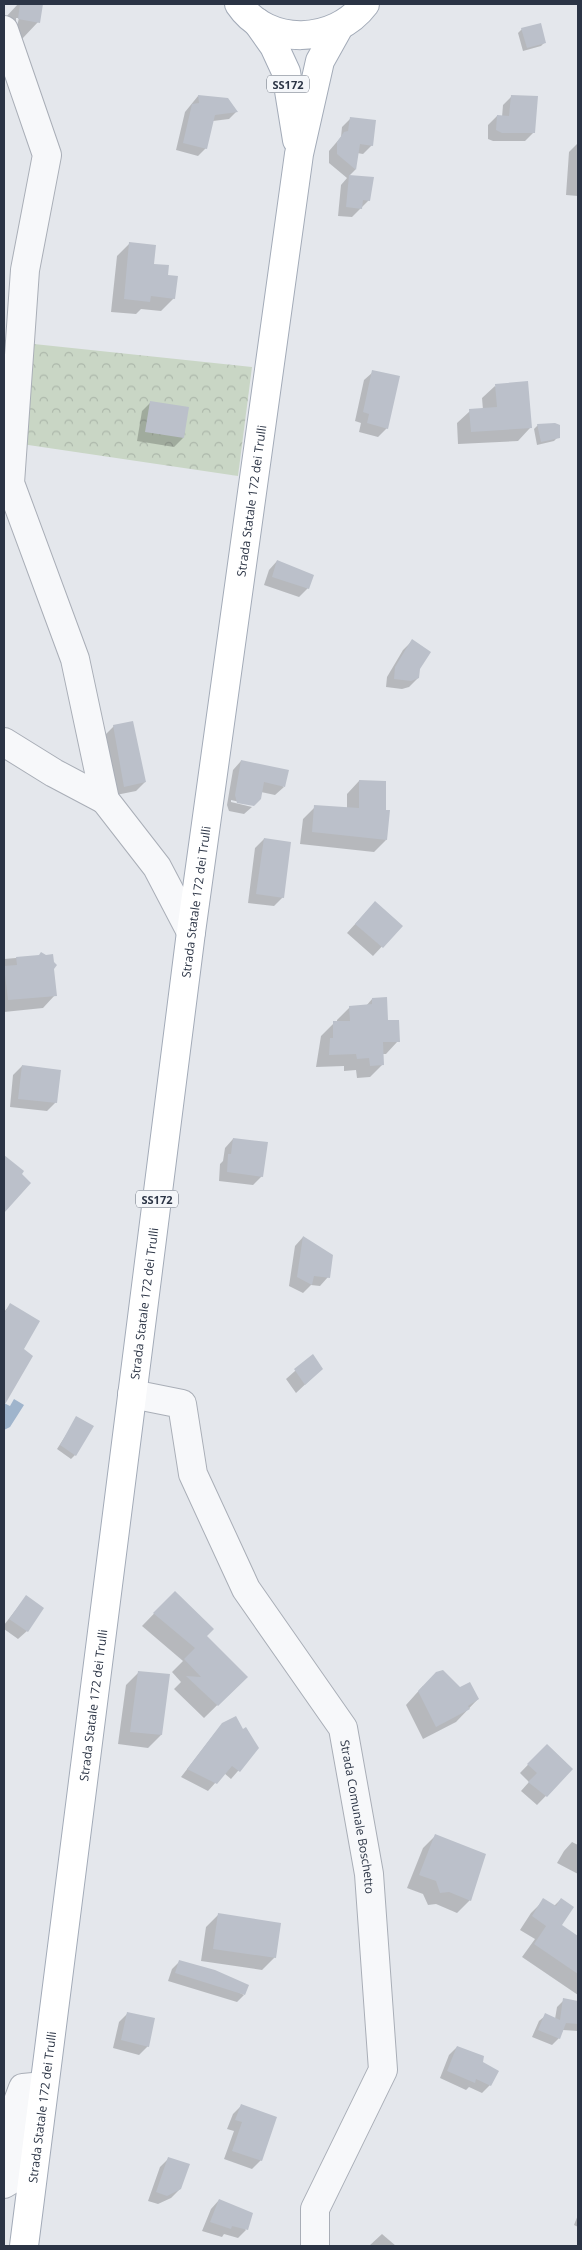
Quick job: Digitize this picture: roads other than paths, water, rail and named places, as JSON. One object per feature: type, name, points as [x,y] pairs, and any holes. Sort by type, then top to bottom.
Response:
[{"type":"main road","points":[[248,13],[278,32],[298,36],[319,34],[339,27],[358,13],[365,4]]},
{"type":"main road","name":"Strada Statale 172 dei Trulli","points":[[248,13],[274,46],[286,72],[299,154]]},
{"type":"main road","name":"Strada Statale 172 dei Trulli","points":[[24,2246],[191,932],[299,154],[320,61],[339,27]]},
{"type":"street","points":[[4,30],[47,155],[25,270],[10,483],[76,658],[105,800]]},
{"type":"street","points":[[4,742],[54,773],[105,800],[157,867],[191,932]]},
{"type":"street","name":"Strada Comunale Boschetto","points":[[132,1394],[182,1404],[194,1474],[246,1589],[343,1728],[369,1874],[383,2070],[315,2209],[315,2246]]},
{"type":"street","points":[[4,2184],[9,2181],[17,2104],[23,2088],[44,2086]]},
{"type":"water","points":[[14,1399],[24,1405],[10,1427],[4,1430],[4,1403],[10,1406]]}]
